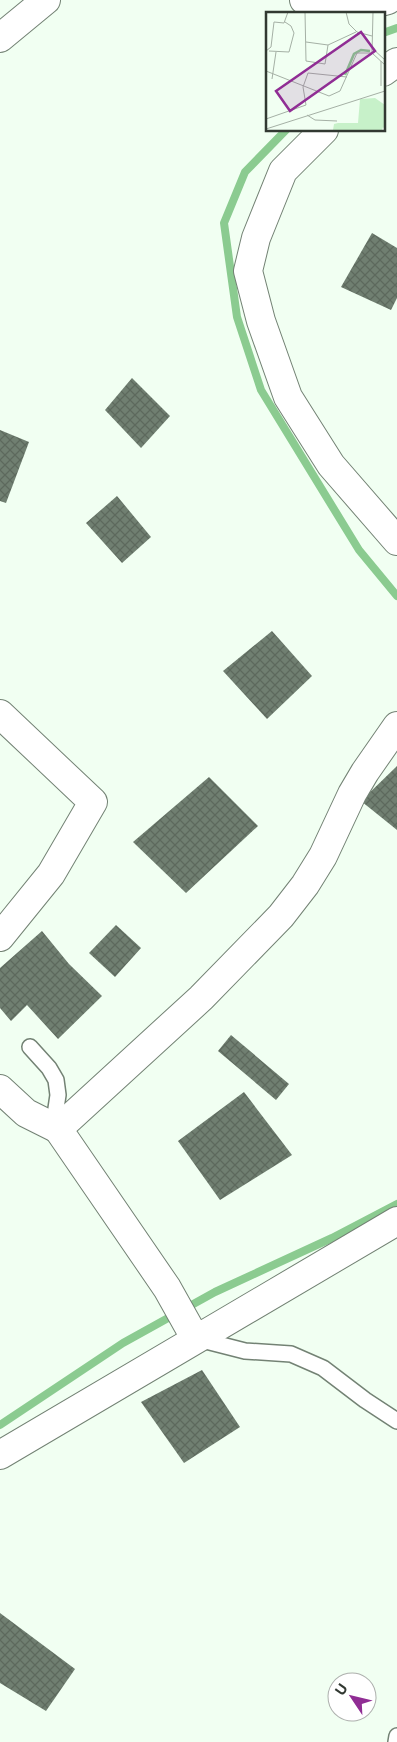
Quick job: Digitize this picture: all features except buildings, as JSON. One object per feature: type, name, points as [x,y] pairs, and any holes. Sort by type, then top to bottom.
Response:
[{"type":"street","points":[[0,38],[46,0]]},
{"type":"street","points":[[345,12],[388,0]]},
{"type":"street","points":[[318,9],[335,12]]},
{"type":"street","points":[[323,131],[283,171],[256,238],[248,271],[261,321],[288,397],[330,465],[397,541]]},
{"type":"street","points":[[0,714],[93,802],[51,874],[0,937]]},
{"type":"street","points":[[58,1129],[201,998],[281,916],[310,878],[323,856],[356,787],[397,726]]},
{"type":"street","points":[[0,1089],[26,1113],[58,1129],[168,1288],[192,1331]]},
{"type":"street","points":[[0,1455],[192,1331],[397,1220]]},
{"type":"lane","points":[[30,1046],[49,1068],[56,1080],[58,1095],[55,1115],[58,1129]]},
{"type":"lane","points":[[192,1331],[245,1351],[291,1354],[323,1368],[365,1400],[397,1421]]},
{"type":"lane","points":[[396,1742],[397,1736]]},
{"type":"waterway","points":[[384,33],[397,28]]},
{"type":"waterway","points":[[285,131],[245,172],[224,223],[237,317],[261,390],[359,550],[397,596]]},
{"type":"waterway","points":[[0,1425],[123,1343],[215,1292],[332,1238],[397,1204]]}]
